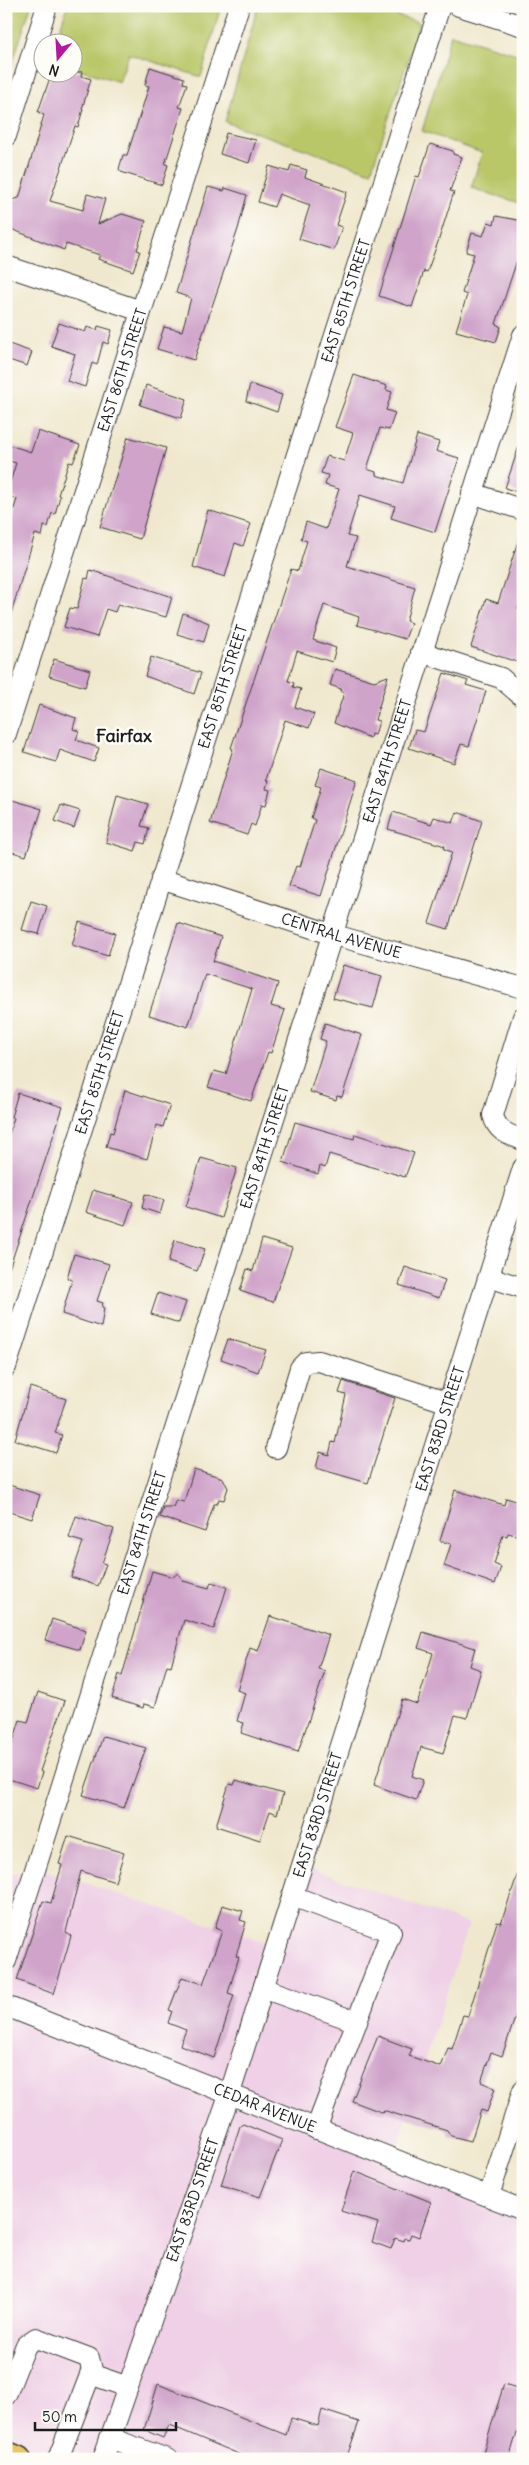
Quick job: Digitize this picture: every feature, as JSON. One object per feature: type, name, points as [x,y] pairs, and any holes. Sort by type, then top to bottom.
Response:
[{"type":"main road","points":[[6,2454],[18,2459]]},
{"type":"street","points":[[6,136],[47,6]]},
{"type":"street","name":"EAST 86TH STREET","points":[[6,734],[239,6]]},
{"type":"street","name":"EAST 85TH STREET","points":[[6,1367],[440,6]]},
{"type":"street","points":[[459,6],[523,26]]},
{"type":"street","points":[[6,266],[141,311]]},
{"type":"street","name":"EAST 84TH STREET","points":[[6,1961],[523,335]]},
{"type":"street","points":[[472,493],[523,510]]},
{"type":"street","points":[[421,652],[501,678],[523,697]]},
{"type":"street","name":"CENTRAL AVENUE","points":[[161,878],[331,934],[523,988]]},
{"type":"street","points":[[523,1017],[493,1115],[496,1125],[501,1131],[523,1140]]},
{"type":"street","name":"EAST 83RD STREET","points":[[103,2459],[229,2096],[523,1168]]},
{"type":"street","points":[[489,1277],[523,1288]]},
{"type":"street","points":[[276,1448],[300,1368],[306,1362],[319,1361],[449,1402]]},
{"type":"street","points":[[292,1896],[391,1932],[316,2129]]},
{"type":"street","points":[[263,1988],[357,2022]]},
{"type":"street","name":"CEDAR AVENUE","points":[[6,2006],[229,2096],[523,2210]]},
{"type":"street","points":[[489,2196],[523,2090]]},
{"type":"street","points":[[6,2395],[26,2345],[36,2338],[89,2358],[92,2370],[58,2459]]},
{"type":"street","points":[[90,2374],[128,2387]]},
{"type":"street","points":[[110,2438],[167,2459]]},
{"type":"shaded area","points":[[302,1866],[469,1924],[393,2159],[523,2210],[523,2459],[6,2459],[6,1870],[32,1878],[36,1867],[276,1946]]},
{"type":"green space","points":[[6,6],[31,6],[6,82]]},
{"type":"green space","points":[[67,6],[221,6],[201,77],[129,54],[119,82],[82,70],[82,32],[59,32]]},
{"type":"green space","points":[[258,6],[367,6],[420,23],[371,172],[225,122]]},
{"type":"green space","points":[[451,34],[523,56],[523,204],[471,188],[482,153],[422,131]]},
{"type":"building","points":[[150,67],[184,78],[183,83],[187,84],[179,107],[183,108],[165,164],[168,165],[162,185],[121,172],[119,169],[123,155],[127,155],[149,86],[145,85]]},
{"type":"building","points":[[82,76],[91,79],[78,127],[75,126],[50,201],[83,210],[87,194],[105,199],[98,224],[122,214],[146,221],[137,250],[140,251],[133,271],[98,259],[100,255],[66,244],[64,250],[6,227],[6,215],[11,200],[19,198],[44,115],[38,112],[48,82],[82,82]]},
{"type":"building","points":[[226,133],[256,140],[249,163],[220,154]]},
{"type":"building","points":[[430,144],[453,151],[453,154],[462,157],[450,191],[454,192],[438,242],[427,272],[424,271],[412,307],[379,296],[416,176],[419,177]]},
{"type":"building","points":[[291,165],[307,170],[305,177],[347,192],[336,225],[342,227],[334,250],[299,239],[310,205],[279,194],[274,207],[258,202],[269,166],[289,172]]},
{"type":"building","points":[[208,187],[224,191],[225,188],[247,195],[238,229],[194,360],[157,349],[164,327],[182,331],[191,298],[176,293]]},
{"type":"building","points":[[496,216],[523,221],[523,242],[496,324],[501,327],[496,342],[456,331],[467,295],[462,293],[474,254],[466,252],[472,233],[483,236],[488,222],[494,224]]},
{"type":"building","points":[[59,323],[85,332],[87,327],[97,330],[98,326],[112,330],[108,344],[103,342],[97,365],[92,363],[85,387],[67,381],[75,354],[51,346]]},
{"type":"building","points":[[6,343],[32,352],[27,366],[6,359]]},
{"type":"building","points":[[354,375],[387,386],[386,390],[392,392],[386,410],[395,413],[389,430],[380,428],[367,469],[376,472],[376,475],[403,483],[417,435],[439,442],[436,451],[459,458],[435,532],[391,518],[395,506],[360,495],[347,536],[356,538],[347,566],[415,587],[406,621],[411,623],[405,639],[357,625],[359,617],[324,605],[313,640],[336,648],[332,662],[297,651],[288,681],[294,683],[293,687],[301,689],[295,707],[314,714],[309,728],[285,720],[266,780],[268,780],[266,789],[270,790],[266,805],[262,804],[255,826],[251,824],[247,835],[210,823],[233,749],[231,748],[291,569],[298,571],[307,541],[301,539],[306,522],[326,529],[339,489],[325,485],[328,475],[321,473],[327,456],[344,461],[353,433],[335,427]]},
{"type":"building","points":[[250,384],[282,395],[277,412],[246,401]]},
{"type":"building","points":[[146,385],[187,399],[181,418],[140,405]]},
{"type":"building","points":[[38,431],[80,445],[73,463],[69,462],[58,495],[60,496],[55,514],[52,513],[48,527],[44,526],[42,536],[35,534],[9,620],[6,620],[6,534],[17,499],[6,496],[16,463],[6,460],[6,444],[31,452]]},
{"type":"building","points":[[128,437],[166,448],[140,539],[100,527]]},
{"type":"building","points":[[520,443],[523,444],[523,494],[505,488]]},
{"type":"building","points":[[208,510],[251,524],[243,546],[235,543],[225,577],[193,567]]},
{"type":"building","points":[[520,535],[523,535],[523,593],[518,609],[523,611],[523,664],[471,647],[486,599],[498,603]]},
{"type":"building","points":[[90,570],[172,597],[166,617],[118,604],[115,612],[106,609],[97,637],[64,627],[70,608],[77,609],[85,578],[88,579]]},
{"type":"building","points":[[183,613],[209,623],[204,642],[177,634]]},
{"type":"building","points":[[151,657],[201,673],[194,694],[145,676]]},
{"type":"building","points":[[54,659],[90,670],[85,687],[49,676]]},
{"type":"building","points":[[335,669],[374,681],[388,676],[375,720],[379,721],[375,735],[371,734],[370,738],[334,723],[344,693],[340,691],[341,689],[330,685]]},
{"type":"building","points":[[444,673],[468,681],[466,685],[486,691],[469,746],[461,744],[454,763],[409,748],[415,730],[424,732]]},
{"type":"building","points":[[39,705],[76,718],[73,729],[79,731],[76,740],[99,748],[94,762],[60,750],[56,762],[24,752]]},
{"type":"building","points":[[321,768],[357,780],[321,896],[289,886],[296,866],[300,867],[315,820],[311,818],[321,787],[315,785]]},
{"type":"building","points":[[117,795],[148,804],[141,826],[149,828],[145,844],[138,842],[135,851],[106,842]]},
{"type":"building","points":[[6,798],[42,809],[26,856],[6,850]]},
{"type":"building","points":[[61,805],[80,811],[74,828],[55,821]]},
{"type":"building","points":[[393,812],[431,824],[434,817],[453,823],[457,812],[482,821],[448,929],[429,923],[452,852],[444,849],[445,846],[388,829]]},
{"type":"building","points":[[31,901],[47,906],[39,934],[22,930]]},
{"type":"building","points":[[79,922],[115,933],[108,956],[72,945]]},
{"type":"building","points":[[178,923],[221,937],[213,961],[278,983],[271,1006],[285,1010],[271,1053],[268,1052],[251,1101],[208,1087],[214,1071],[226,1074],[252,989],[205,974],[188,1027],[149,1015]]},
{"type":"building","points":[[343,965],[382,976],[373,1008],[333,998]]},
{"type":"building","points":[[325,1023],[362,1035],[342,1097],[337,1096],[336,1100],[310,1092],[326,1041],[320,1039]]},
{"type":"building","points":[[125,1090],[170,1105],[163,1127],[157,1125],[147,1159],[106,1147],[110,1132],[113,1133]]},
{"type":"building","points":[[18,1093],[63,1107],[9,1269],[6,1269],[6,1144],[14,1118],[11,1117]]},
{"type":"building","points":[[295,1122],[354,1139],[355,1134],[414,1153],[405,1177],[329,1154],[325,1168],[320,1166],[318,1174],[283,1162]]},
{"type":"building","points":[[201,1158],[237,1168],[221,1218],[186,1207]]},
{"type":"building","points":[[93,1190],[133,1202],[125,1225],[86,1212]]},
{"type":"building","points":[[145,1194],[164,1200],[160,1214],[142,1208]]},
{"type":"building","points":[[262,1239],[292,1248],[273,1302],[240,1291],[247,1269],[253,1271]]},
{"type":"building","points":[[175,1240],[205,1249],[197,1271],[168,1262]]},
{"type":"building","points":[[74,1254],[109,1264],[97,1301],[103,1303],[102,1307],[104,1308],[101,1327],[62,1314],[72,1280],[67,1278]]},
{"type":"building","points":[[405,1267],[445,1280],[439,1298],[399,1285]]},
{"type":"building","points":[[158,1293],[186,1302],[179,1323],[151,1314]]},
{"type":"building","points":[[228,1339],[266,1350],[258,1372],[221,1359]]},
{"type":"building","points":[[343,1381],[395,1398],[368,1483],[316,1468],[320,1452],[329,1455],[332,1442],[335,1443],[346,1395],[339,1393]]},
{"type":"building","points":[[30,1387],[66,1399],[55,1433],[62,1435],[56,1453],[15,1440]]},
{"type":"building","points":[[194,1469],[223,1478],[228,1488],[224,1500],[219,1499],[217,1504],[214,1504],[205,1532],[160,1517],[163,1507],[173,1507],[176,1500],[184,1502]]},
{"type":"building","points":[[6,1484],[40,1495],[32,1519],[6,1511]]},
{"type":"building","points":[[455,1490],[504,1505],[506,1498],[523,1503],[523,1537],[508,1533],[507,1536],[503,1535],[494,1564],[501,1567],[495,1584],[444,1566],[451,1544],[440,1541]]},
{"type":"building","points":[[76,1516],[114,1529],[102,1563],[106,1564],[98,1586],[71,1577],[83,1542],[69,1538]]},
{"type":"building","points":[[152,1571],[173,1577],[178,1573],[183,1581],[209,1588],[211,1582],[227,1587],[214,1629],[184,1620],[171,1666],[167,1665],[155,1707],[144,1704],[143,1708],[112,1698],[119,1674],[122,1676]]},
{"type":"building","points":[[270,1616],[329,1635],[318,1669],[325,1671],[298,1752],[241,1733],[244,1723],[237,1721],[245,1693],[237,1690],[250,1648],[258,1651]]},
{"type":"building","points":[[52,1619],[86,1630],[80,1650],[45,1640]]},
{"type":"building","points":[[423,1632],[475,1648],[470,1666],[481,1670],[467,1718],[455,1715],[443,1753],[421,1747],[412,1776],[423,1780],[416,1800],[374,1785],[402,1699],[417,1704],[427,1673],[433,1653],[418,1648]]},
{"type":"building","points":[[38,1692],[65,1701],[40,1771],[42,1772],[37,1788],[6,1778],[6,1763],[20,1720],[28,1722]]},
{"type":"building","points":[[103,1736],[146,1748],[124,1808],[83,1795]]},
{"type":"building","points":[[236,1780],[283,1794],[277,1814],[270,1811],[260,1840],[216,1826],[229,1784],[234,1785]]},
{"type":"building","points":[[68,1836],[124,1853],[115,1882],[81,1871],[66,1932],[71,1936],[54,1994],[17,1980],[43,1901],[51,1903],[62,1865],[59,1864]]},
{"type":"building","points":[[520,1867],[523,1867],[523,1995],[502,2056],[491,2052],[481,2082],[495,2088],[487,2112],[481,2110],[471,2141],[451,2136],[447,2130],[386,2111],[381,2112],[352,2101],[378,2036],[412,2049],[409,2056],[441,2067],[448,2048],[452,2049],[463,2015],[468,2016],[497,1922],[501,1923]]},
{"type":"building","points":[[222,1905],[243,1911],[240,1920],[246,1922],[236,1956],[239,1957],[228,1993],[234,1995],[214,2058],[180,2045],[186,2030],[168,2023],[172,2011],[169,2010],[182,1977],[203,1984],[222,1931],[215,1928]]},
{"type":"building","points":[[243,2124],[282,2140],[260,2197],[221,2185],[240,2126]]},
{"type":"building","points":[[354,2171],[431,2202],[419,2237],[411,2234],[409,2239],[405,2238],[404,2241],[395,2238],[391,2249],[372,2242],[378,2223],[341,2211]]},
{"type":"building","points":[[158,2384],[286,2435],[291,2418],[318,2426],[322,2410],[359,2422],[346,2459],[251,2459],[169,2425],[163,2438],[144,2430]]},
{"type":"building","points":[[504,2384],[523,2390],[523,2434],[517,2432],[509,2459],[481,2459]]},
{"type":"district","name":"Fairfax","points":[[124,736]]}]
